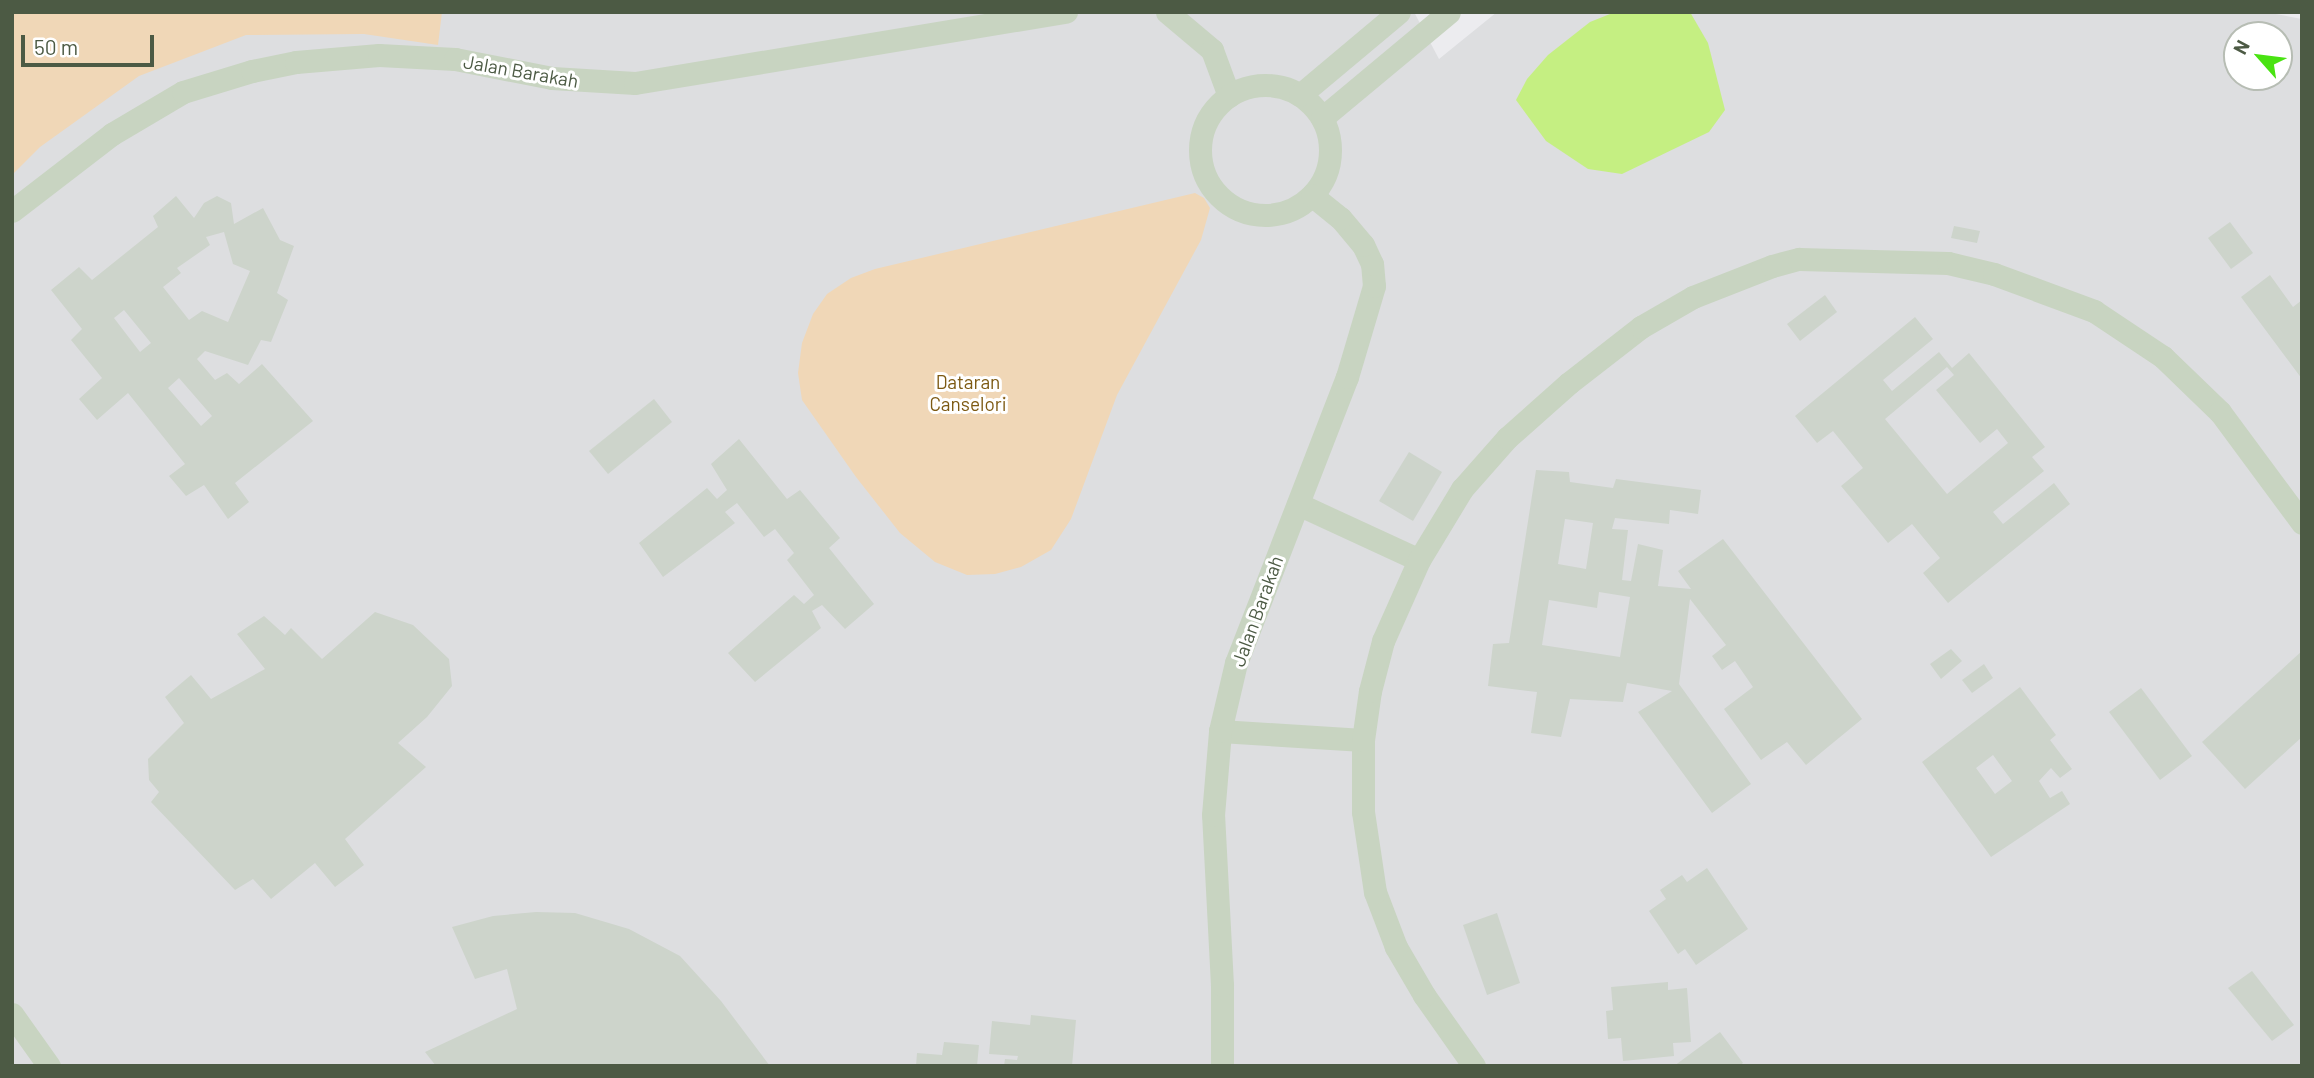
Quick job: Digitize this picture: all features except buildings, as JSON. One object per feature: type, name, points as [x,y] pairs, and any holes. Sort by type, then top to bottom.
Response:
[{"type":"street","name":"Jalan Barakah","points":[[12,211],[113,134],[183,92],[285,64],[379,55],[455,60],[552,78],[635,83],[1066,12]]},
{"type":"street","points":[[1167,12],[1212,50],[1229,96]]},
{"type":"street","points":[[1300,95],[1399,12]]},
{"type":"street","points":[[1322,118],[1449,12]]},
{"type":"street","points":[[1264,85],[1283,88],[1300,95],[1322,118],[1329,138],[1329,158],[1324,178],[1312,195],[1295,208],[1276,214],[1255,215],[1236,208],[1221,198],[1209,184],[1202,167],[1200,147],[1209,119],[1229,96],[1246,88],[1264,85]]},
{"type":"street","name":"Jalan Barakah","points":[[1222,1066],[1222,985],[1213,815],[1220,732],[1237,663],[1362,334],[1374,286],[1372,264],[1363,245],[1340,218],[1312,195]]},
{"type":"street","points":[[1474,1066],[1424,995],[1396,947],[1379,904],[1366,844],[1363,740],[1370,691],[1383,641],[1419,560],[1462,489],[1507,438],[1569,383],[1641,327],[1693,297],[1772,266],[1799,260],[1948,263],[1994,274],[2094,311],[2163,357],[2220,412],[2302,523]]},
{"type":"street","points":[[1298,504],[1419,560]]},
{"type":"street","points":[[1220,732],[1363,740]]},
{"type":"street","points":[[12,1014],[49,1066]]},
{"type":"shaded area","points":[[12,12],[1414,12],[1439,59],[1497,12],[2265,12],[2302,19],[2302,1066],[12,1066]]},
{"type":"shaded area","points":[[1615,12],[1690,12],[1708,43],[1725,110],[1709,132],[1622,174],[1588,169],[1546,141],[1516,100],[1527,79],[1548,55],[1590,22]]},
{"type":"green space","points":[[12,12],[442,12],[438,45],[364,34],[246,35],[139,76],[40,147],[12,175]]},
{"type":"green space","name":"Dataran Canselori","points":[[1195,193],[1204,198],[1210,208],[1201,240],[1117,395],[1071,519],[1051,550],[1021,567],[995,574],[967,575],[935,562],[900,533],[856,477],[802,400],[798,373],[802,343],[813,314],[827,294],[851,278],[875,269]]}]
